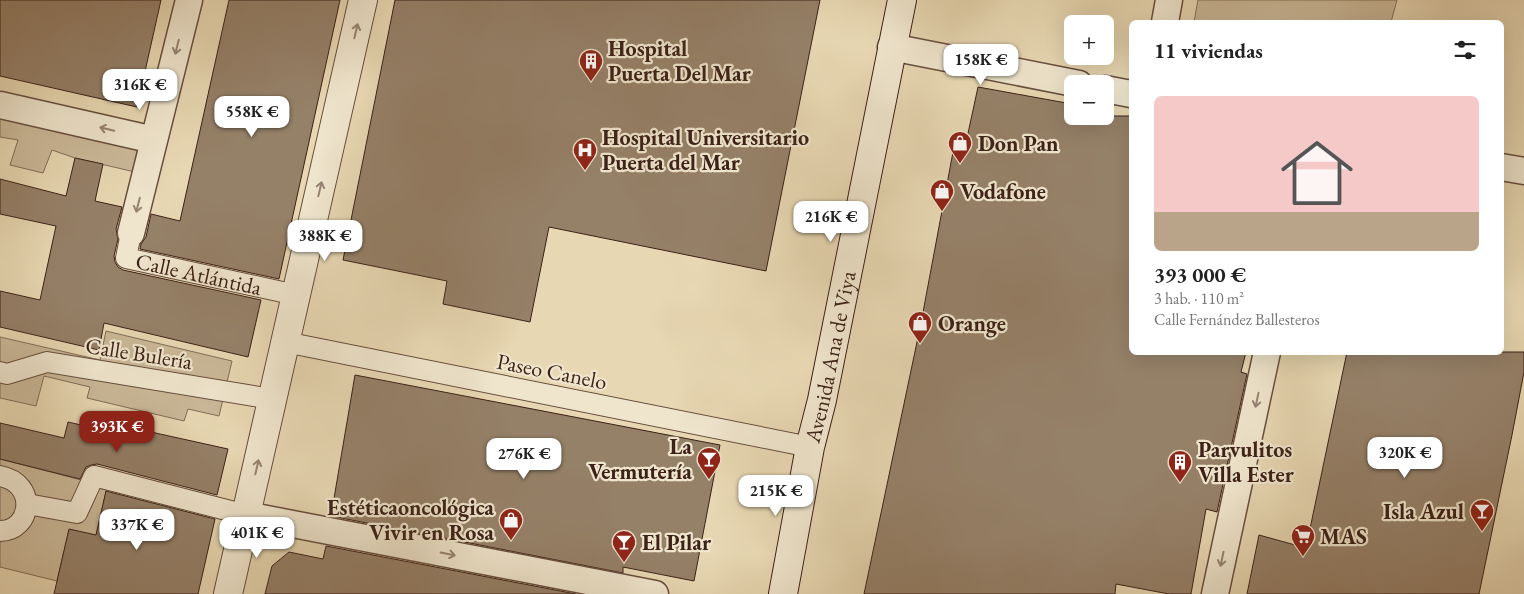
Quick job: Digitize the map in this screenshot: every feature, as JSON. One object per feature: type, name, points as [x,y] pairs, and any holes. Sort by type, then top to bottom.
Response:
[{"type":"street","name":"Calle Atlántida","points":[[189,0],[126,258],[296,295]]},
{"type":"street","points":[[228,594],[363,0]]},
{"type":"street","name":"Avenida Ana de Viya","points":[[783,594],[810,447],[822,400],[891,47],[902,0]]},
{"type":"street","points":[[1165,20],[1169,0]]},
{"type":"street","points":[[891,47],[1064,81]]},
{"type":"street","points":[[1114,91],[1129,94]]},
{"type":"street","points":[[0,105],[154,140]]},
{"type":"street","points":[[1504,168],[1524,171]]},
{"type":"street","name":"Paseo Canelo","points":[[285,342],[810,447]]},
{"type":"street","points":[[1215,594],[1266,355]]},
{"type":"street","name":"Calle Bulería","points":[[0,372],[7,374],[47,362],[272,399]]},
{"type":"street","points":[[0,476],[8,477],[22,488],[27,504],[26,512],[21,521],[14,527],[0,531]]},
{"type":"street","points":[[27,504],[77,513],[94,476],[246,515],[656,594]]},
{"type":"shaded area","points":[[1198,0],[1397,0],[1392,20],[1194,20]]},
{"type":"shaded area","points":[[0,113],[140,146],[135,172],[75,158],[52,150],[43,173],[10,165],[18,140],[0,137]]},
{"type":"shaded area","points":[[106,331],[232,361],[219,416],[188,409],[184,421],[87,398],[90,387],[44,376],[36,406],[0,398],[0,337],[100,360]]},
{"type":"shaded area","points":[[0,459],[107,487],[96,536],[69,530],[57,581],[0,567]]},
{"type":"building","points":[[0,0],[161,0],[137,107],[0,76]]},
{"type":"building","points":[[229,0],[340,0],[279,279],[140,249],[146,237],[151,214],[180,221]]},
{"type":"building","name":"Hospital Universitario Puerta del Mar","points":[[395,0],[820,0],[766,271],[549,227],[530,322],[443,304],[447,281],[343,260]]},
{"type":"building","points":[[978,87],[1064,103],[1064,125],[1114,125],[1114,116],[1129,116],[1129,355],[1245,355],[1241,372],[1247,374],[1217,512],[1206,509],[1191,594],[1169,594],[1116,584],[1115,594],[864,594],[921,323],[956,136],[967,138]]},
{"type":"building","points":[[75,158],[103,164],[95,201],[122,207],[116,229],[118,239],[114,256],[118,267],[123,270],[261,300],[248,357],[104,323],[99,350],[0,327],[0,291],[40,300],[56,226],[0,214],[0,179],[66,196]]},
{"type":"building","points":[[1504,352],[1524,352],[1524,372],[1479,594],[1247,594],[1259,535],[1306,548],[1346,355],[1504,355]]},
{"type":"building","points":[[355,375],[720,445],[694,581],[623,567],[623,573],[331,516]]},
{"type":"building","points":[[83,417],[228,449],[217,495],[97,464],[86,467],[80,479],[0,459],[0,423],[64,438],[68,422],[81,425]]},
{"type":"building","points":[[106,491],[215,519],[198,594],[54,594],[69,529],[96,535]]},
{"type":"building","points":[[326,546],[576,594],[265,594],[272,566],[289,552],[323,559]]},
{"type":"place","name":"Hospital Puerta Del Mar","points":[[591,82]]},
{"type":"place","name":"Don Pan","points":[[960,164]]},
{"type":"place","name":"Hospital Universitario Puerta del Mar","points":[[585,171]]},
{"type":"place","name":"Vodafone","points":[[942,212]]},
{"type":"place","name":"Orange","points":[[920,344]]},
{"type":"place","name":"La Vermutería","points":[[709,480]]},
{"type":"place","name":"Parvulitos Villa Ester","points":[[1180,483]]},
{"type":"place","name":"Isla Azul","points":[[1482,532]]},
{"type":"place","name":"Estéticaoncológica Vivir en Rosa","points":[[511,541]]},
{"type":"place","name":"MAS","points":[[1303,557]]},
{"type":"place","name":"El Pilar","points":[[624,563]]}]
